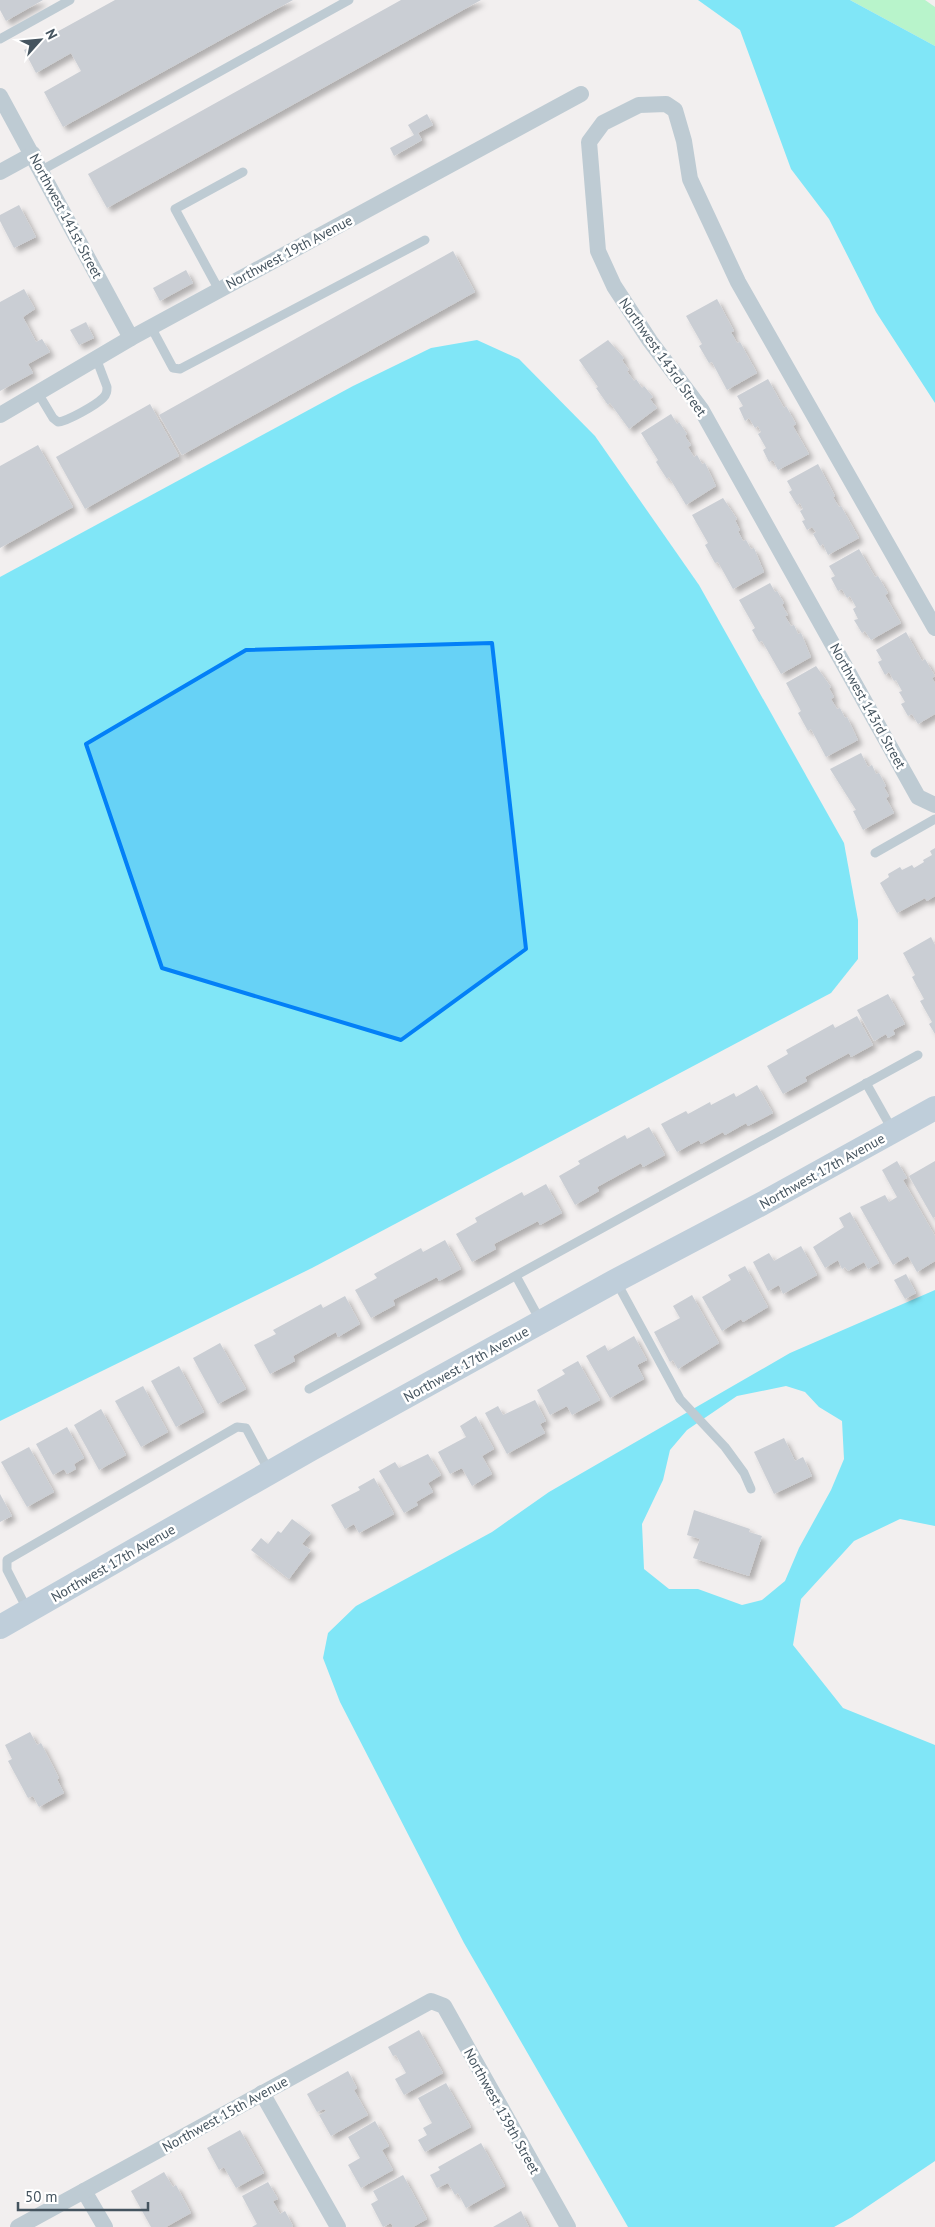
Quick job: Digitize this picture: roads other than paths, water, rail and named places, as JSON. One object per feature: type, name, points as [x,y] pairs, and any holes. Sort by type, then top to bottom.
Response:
[{"type":"street","name":"Northwest 19th Avenue","points":[[0,415],[131,338],[581,94]]},
{"type":"street","name":"Northwest 141st Street","points":[[0,96],[42,170],[131,338]]},
{"type":"street","name":"Northwest 143rd Street","points":[[935,628],[738,282],[690,180],[684,141],[675,110],[666,104],[639,105],[603,123],[589,142],[598,252],[614,286],[650,341],[701,409],[918,797],[935,805]]},
{"type":"street","points":[[0,172],[33,154]]},
{"type":"street","name":"Northwest 17th Avenue","points":[[0,1627],[270,1472],[615,1281],[765,1202],[935,1108]]},
{"type":"street","name":"Northwest 15th Avenue","points":[[18,2227],[431,2001]]},
{"type":"street","name":"Northwest 139th Street","points":[[431,2001],[444,2006],[568,2227]]},
{"type":"street","points":[[262,2093],[338,2227]]},
{"type":"street","points":[[84,2191],[105,2227]]},
{"type":"lane","points":[[0,40],[70,0]]},
{"type":"lane","points":[[42,170],[349,0]]},
{"type":"lane","points":[[218,290],[175,209],[243,172]]},
{"type":"lane","points":[[151,327],[173,368],[180,369],[425,240]]},
{"type":"lane","points":[[38,393],[53,418],[58,422],[102,399],[107,392],[107,387],[96,358]]},
{"type":"lane","points":[[875,853],[935,819]]},
{"type":"lane","points":[[309,1389],[918,1055]]},
{"type":"lane","points":[[866,1083],[894,1131]]},
{"type":"lane","points":[[516,1276],[542,1322]]},
{"type":"lane","points":[[615,1281],[680,1399],[703,1426],[725,1447],[739,1466],[751,1489]]},
{"type":"lane","points":[[28,1611],[6,1570],[7,1560],[237,1427],[242,1426],[246,1428],[270,1472]]},
{"type":"water","points":[[698,0],[850,0],[935,46],[935,403],[876,312],[829,219],[791,169],[740,30]]},
{"type":"water","points":[[477,340],[519,359],[595,436],[699,585],[844,843],[858,920],[858,959],[831,993],[312,1268],[0,1421],[0,577],[353,386],[431,348]]},
{"type":"water","points":[[935,1290],[935,1526],[900,1519],[854,1541],[801,1599],[793,1645],[843,1708],[935,1745],[935,2161],[834,2227],[628,2227],[464,1943],[340,1702],[323,1658],[328,1633],[356,1606],[492,1532],[549,1492],[790,1353]],"holes":[[[786,1386],[805,1392],[819,1407],[842,1421],[844,1459],[831,1490],[799,1548],[785,1581],[762,1600],[742,1605],[698,1589],[669,1589],[644,1569],[642,1524],[663,1480],[670,1450],[687,1430],[737,1396]]]}]
